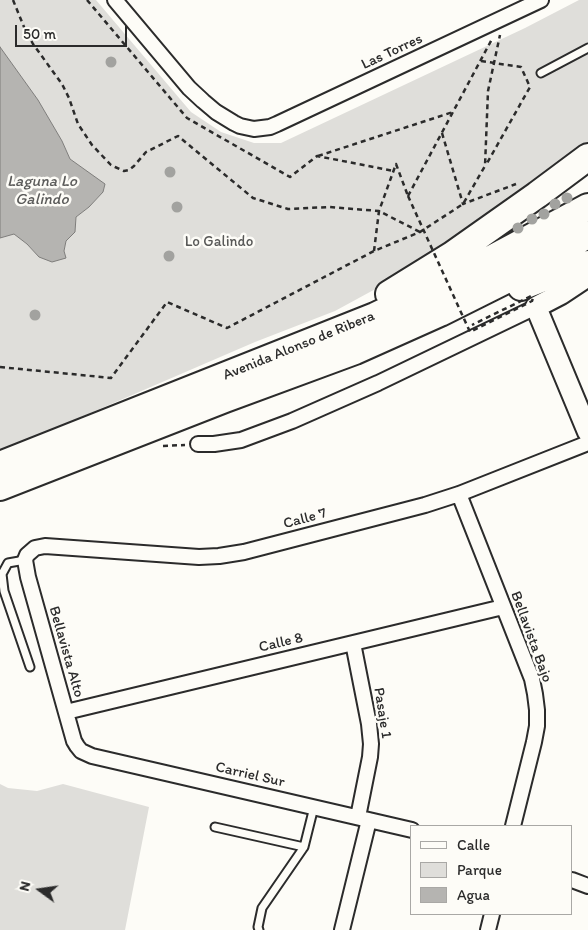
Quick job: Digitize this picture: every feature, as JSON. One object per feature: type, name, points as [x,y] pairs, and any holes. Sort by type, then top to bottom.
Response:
[{"type":"highway","points":[[283,352],[369,306],[428,270],[500,221],[588,157]]},
{"type":"highway","name":"Avenida Alonso de Ribera","points":[[0,465],[375,316],[416,298],[506,252],[588,207]]},
{"type":"highway","name":"Avenida Alonso de Ribera","points":[[0,487],[225,399],[355,351],[440,314],[588,235]]},
{"type":"highway","points":[[440,314],[481,302],[541,279],[588,264]]},
{"type":"street","name":"Las Torres","points":[[115,0],[189,88],[203,101],[234,123],[254,129],[277,124],[509,11],[541,0]]},
{"type":"street","points":[[198,444],[241,440],[292,421],[378,383],[536,308],[588,276]]},
{"type":"street","points":[[536,308],[588,432]]},
{"type":"street","name":"Calle 7","points":[[25,560],[27,555],[35,548],[46,546],[191,556],[232,555],[397,513],[459,494],[588,443]]},
{"type":"street","name":"Bellavista Bajo","points":[[459,494],[532,679],[535,694],[537,726],[513,825]]},
{"type":"street","name":"Bellavista Alto","points":[[25,560],[25,567],[74,741],[81,751]]},
{"type":"street","name":"Calle 8","points":[[66,712],[503,607]]},
{"type":"street","name":"Pasaje 1","points":[[342,930],[364,818],[371,744],[369,724],[353,643]]},
{"type":"street","name":"Carriel Sur","points":[[81,751],[92,756],[410,830]]},
{"type":"street","points":[[573,880],[588,886]]},
{"type":"street","points":[[488,930],[492,915]]},
{"type":"lane","points":[[541,73],[588,48]]},
{"type":"lane","points":[[25,560],[8,563],[1,575],[4,591],[30,668]]},
{"type":"lane","points":[[259,930],[258,926],[262,908],[304,847],[314,807]]},
{"type":"lane","points":[[215,826],[304,847]]},
{"type":"path","points":[[13,0],[32,44],[62,84],[78,124],[92,145],[111,165],[124,171],[129,170],[146,152],[178,136],[253,198],[288,209],[329,207],[379,212],[420,232]]},
{"type":"path","points":[[86,0],[187,118],[290,177],[316,156],[454,112]]},
{"type":"path","points":[[408,196],[509,11]]},
{"type":"path","points":[[485,166],[488,91],[509,11]]},
{"type":"path","points":[[0,367],[111,378],[167,302],[227,328],[374,251],[420,232],[463,204],[530,87],[520,67],[480,61]]},
{"type":"path","points":[[442,133],[463,204]]},
{"type":"path","points":[[316,156],[394,171]]},
{"type":"path","points":[[374,251],[379,212],[396,164],[408,196],[470,332],[532,301],[533,298],[529,297],[472,325]]},
{"type":"green space","name":"Lo Galindo","points":[[0,0],[96,0],[191,112],[221,132],[254,143],[281,143],[525,28],[579,0],[588,0],[588,152],[460,243],[335,311],[255,342],[0,452],[0,238],[14,233],[39,257],[66,258],[64,251],[66,241],[75,232],[76,217],[103,192],[105,185],[70,159],[62,141],[38,100],[0,47]]},
{"type":"green space","points":[[0,784],[8,788],[37,791],[63,784],[149,807],[125,930],[0,930]]},
{"type":"water","name":"Laguna Lo Galindo","points":[[0,47],[38,100],[62,141],[70,159],[105,184],[103,192],[76,217],[75,232],[66,241],[64,251],[66,258],[52,262],[39,257],[14,234],[0,238]]}]
